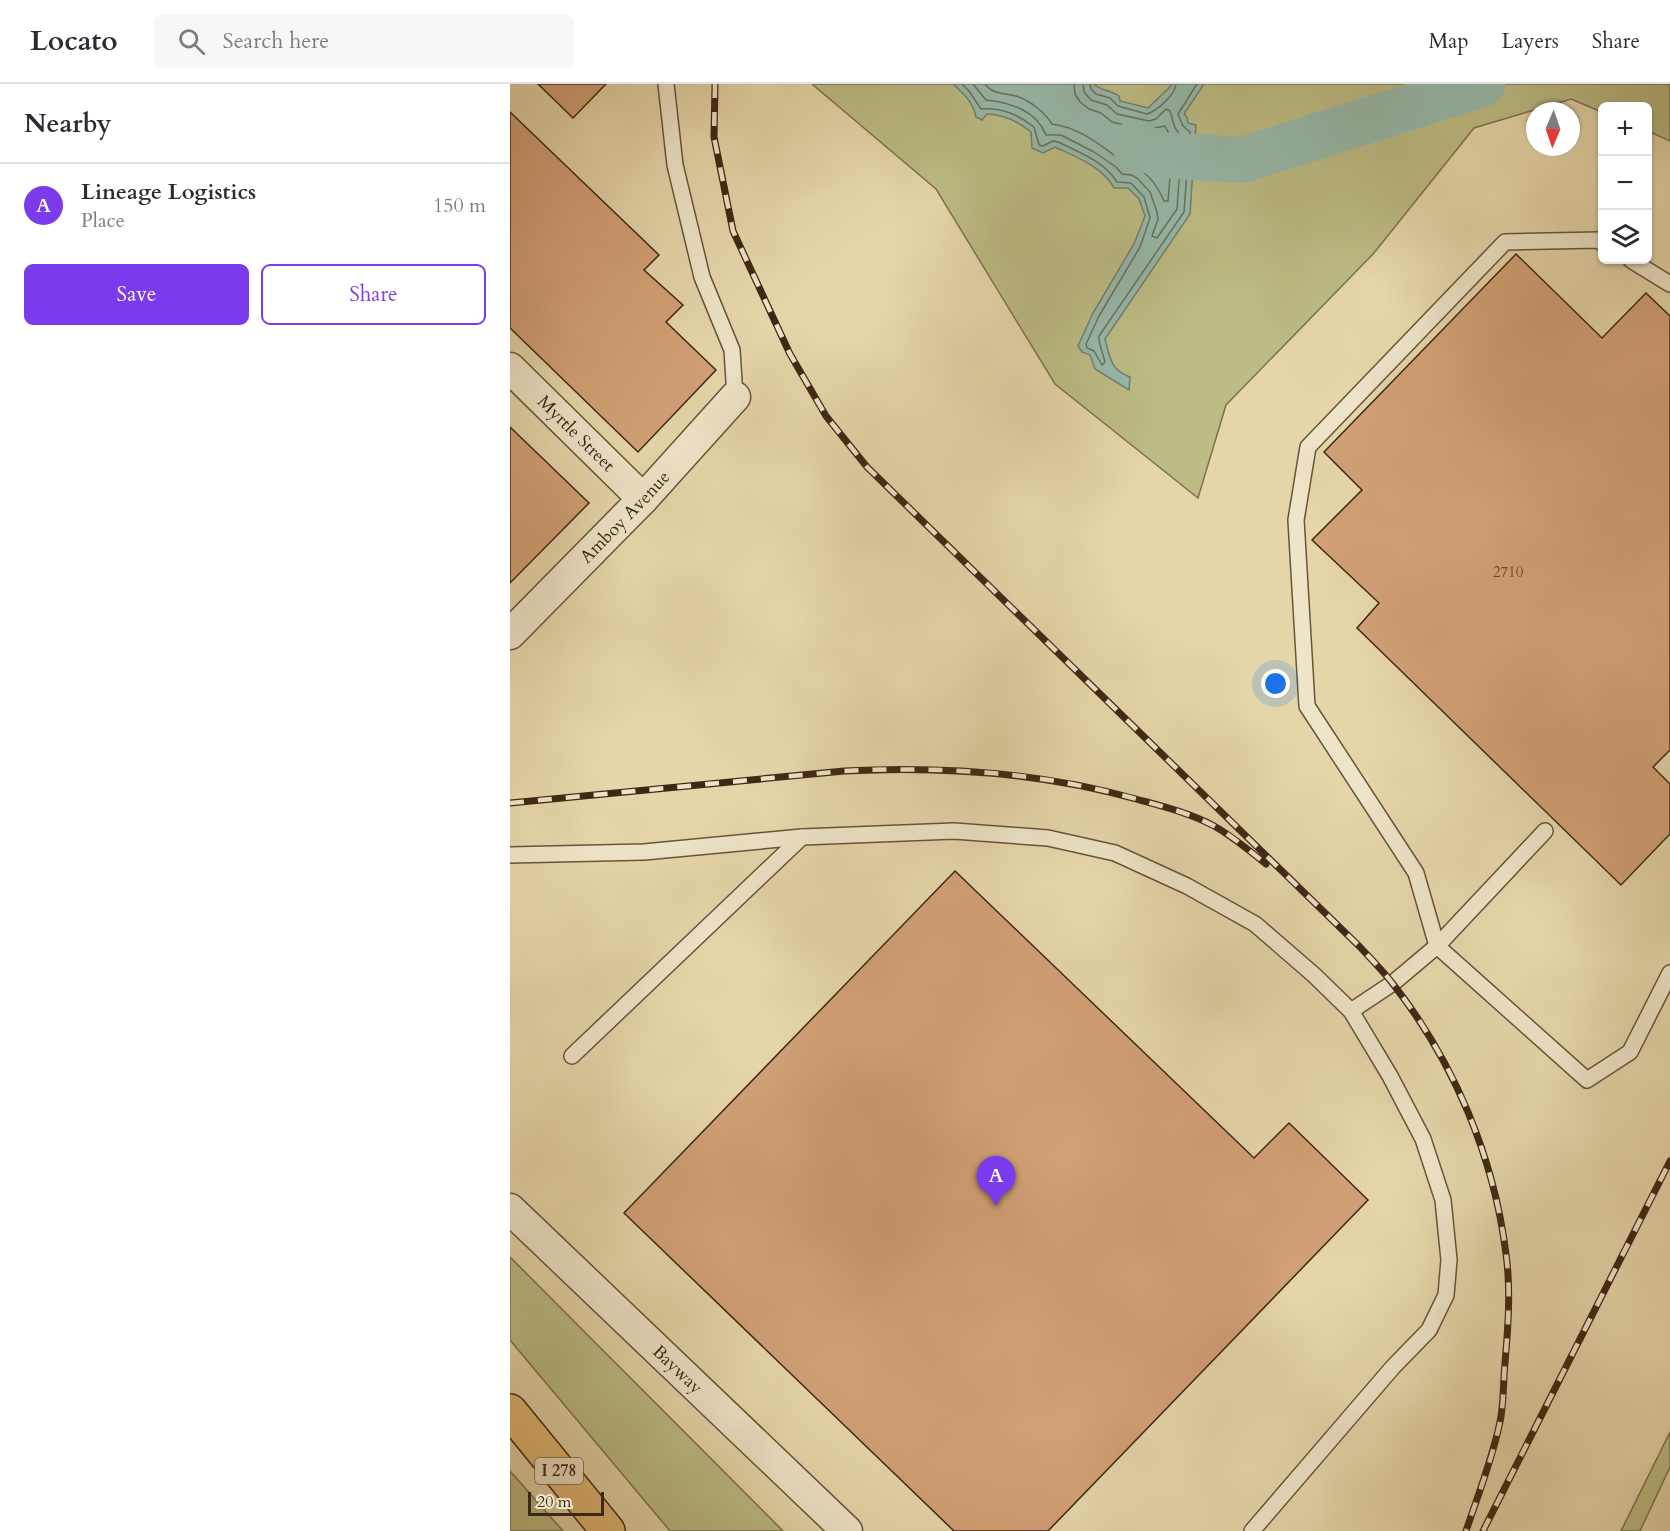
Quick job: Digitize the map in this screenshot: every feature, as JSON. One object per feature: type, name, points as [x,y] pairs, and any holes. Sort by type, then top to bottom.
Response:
[{"type":"highway","name":"I 278","points":[[510,1411],[608,1531]]},
{"type":"street","name":"Myrtle Street","points":[[510,368],[643,499]]},
{"type":"street","name":"Amboy Avenue","points":[[510,634],[643,499],[735,398]]},
{"type":"street","name":"Bayway","points":[[510,1209],[847,1531]]},
{"type":"lane","points":[[666,84],[675,165],[702,277],[732,350],[735,398]]},
{"type":"lane","points":[[1598,240],[1505,242],[1308,447],[1296,520],[1307,706],[1416,873],[1437,946],[1587,1080],[1630,1052],[1670,974]]},
{"type":"lane","points":[[1638,264],[1670,284]]},
{"type":"lane","points":[[510,855],[644,852],[802,837],[954,831],[1048,838],[1115,853],[1187,885],[1255,924],[1314,975],[1351,1011],[1390,1076],[1423,1139],[1443,1200],[1449,1260],[1446,1295],[1429,1329],[1393,1367],[1252,1531]]},
{"type":"lane","points":[[1351,1011],[1393,983],[1437,946],[1545,831]]},
{"type":"lane","points":[[572,1056],[802,837]]},
{"type":"green space","points":[[812,84],[1670,84],[1670,141],[1652,133],[1652,102],[1598,102],[1598,110],[1571,99],[1561,102],[1526,102],[1526,112],[1474,128],[1374,253],[1226,405],[1198,498],[1055,384],[936,189]]},
{"type":"green space","points":[[510,1257],[783,1531],[670,1531],[510,1340]]},
{"type":"green space","points":[[1670,1432],[1670,1467],[1640,1531],[1621,1531]]},
{"type":"green space","points":[[510,1471],[563,1531],[510,1531]]},
{"type":"water","points":[[953,84],[1094,84],[1119,96],[1120,101],[1148,108],[1173,84],[1204,84],[1184,114],[1188,123],[1196,125],[1190,214],[1105,339],[1115,367],[1130,377],[1129,390],[1095,369],[1090,355],[1082,352],[1078,346],[1093,313],[1134,244],[1145,216],[1139,199],[1128,188],[1114,188],[1096,168],[1072,155],[1055,147],[1043,153],[1032,148],[1031,132],[1016,122],[1005,117],[987,114],[982,120],[976,117],[970,103]]},
{"type":"building","points":[[538,84],[606,84],[573,118]]},
{"type":"building","points":[[510,112],[659,255],[644,270],[683,305],[666,322],[716,370],[638,452],[510,328]]},
{"type":"building","points":[[1516,254],[1602,338],[1646,293],[1670,316],[1670,750],[1653,767],[1670,784],[1670,834],[1621,885],[1357,628],[1379,603],[1312,540],[1362,490],[1324,452]]},
{"type":"building","points":[[510,427],[589,503],[510,583]]},
{"type":"building","points":[[955,871],[1254,1158],[1289,1123],[1368,1200],[1048,1531],[954,1531],[624,1213]]},
{"type":"waterway","points":[[1134,144],[1161,155],[1242,160],[1482,84]]},
{"type":"railway","points":[[715,84],[714,137],[733,231],[790,354],[826,416],[867,467],[1360,947],[1389,979],[1435,1045],[1468,1112],[1492,1182],[1506,1254],[1508,1281],[1508,1323],[1501,1415],[1489,1464],[1466,1531]]},
{"type":"railway","points":[[510,803],[844,771],[918,769],[991,773],[1100,790],[1175,810],[1205,821],[1221,830],[1266,864]]},
{"type":"railway","points":[[1483,1531],[1670,1161]]},
{"type":"place","name":"Lineage Logistics","points":[[996,1206]]}]
